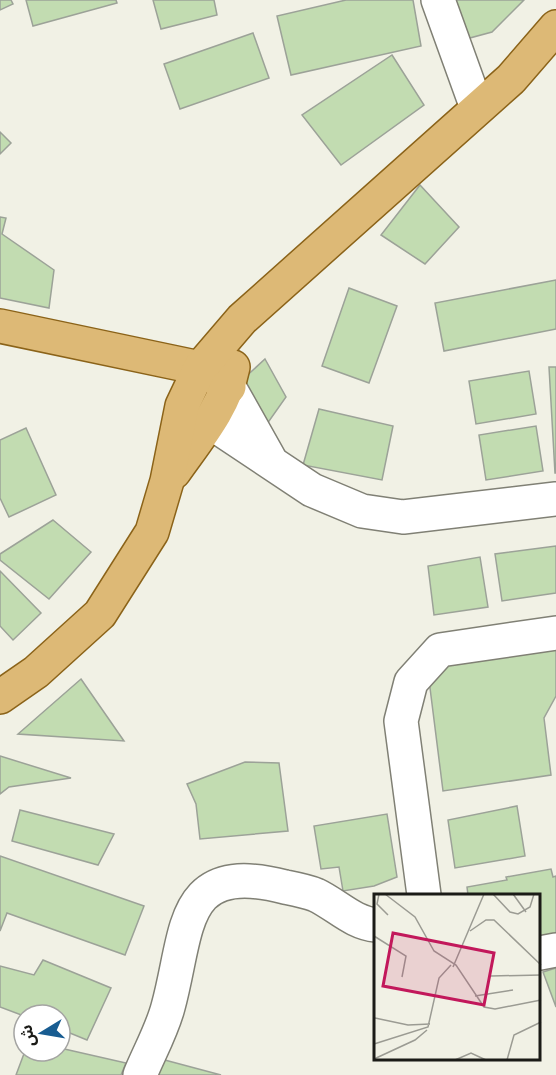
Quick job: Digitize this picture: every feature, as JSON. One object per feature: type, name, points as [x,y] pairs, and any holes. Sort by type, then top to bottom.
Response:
[{"type":"main road","points":[[0,697],[36,672],[100,614],[152,532],[167,481],[182,406],[200,368],[242,319],[511,79],[556,27]]},
{"type":"main road","points":[[167,481],[210,422],[229,387],[242,319]]},
{"type":"main road","points":[[0,326],[200,368],[229,387]]},
{"type":"main road","points":[[132,354],[182,406],[210,422]]},
{"type":"street","points":[[438,0],[477,108]]},
{"type":"street","points":[[229,387],[272,465]]},
{"type":"street","points":[[210,422],[312,490],[362,511],[403,517],[556,499]]},
{"type":"street","points":[[424,894],[401,721],[411,682],[440,650],[556,633]]},
{"type":"street","points":[[140,1075],[167,1010],[189,915],[203,893],[219,882],[259,880],[314,894],[360,924],[374,925]]},
{"type":"street","points":[[541,953],[556,950]]},
{"type":"building","points":[[0,0],[11,0],[13,4],[0,10]]},
{"type":"building","points":[[26,0],[116,0],[117,3],[33,26]]},
{"type":"building","points":[[153,0],[214,0],[217,15],[161,29]]},
{"type":"building","points":[[346,0],[413,0],[421,46],[291,75],[277,16]]},
{"type":"building","points":[[445,0],[524,0],[492,32],[466,39]]},
{"type":"building","points":[[253,33],[269,78],[180,109],[164,64]]},
{"type":"building","points":[[392,55],[424,105],[341,165],[302,115]]},
{"type":"building","points":[[0,132],[11,143],[0,154]]},
{"type":"building","points":[[420,185],[459,227],[425,264],[381,235]]},
{"type":"building","points":[[0,217],[6,218],[2,234],[54,270],[49,308],[0,298]]},
{"type":"building","points":[[556,280],[556,329],[444,351],[435,303]]},
{"type":"building","points":[[349,288],[397,306],[369,383],[322,366]]},
{"type":"building","points":[[265,359],[286,397],[262,431],[240,382]]},
{"type":"building","points":[[549,367],[556,367],[556,473],[555,473]]},
{"type":"building","points":[[529,371],[536,414],[476,424],[469,381]]},
{"type":"building","points":[[319,409],[393,426],[382,480],[303,465]]},
{"type":"building","points":[[536,426],[543,471],[486,480],[479,435]]},
{"type":"building","points":[[26,428],[56,495],[9,517],[0,498],[0,440]]},
{"type":"building","points":[[53,520],[91,552],[49,599],[0,560],[0,554]]},
{"type":"building","points":[[556,546],[556,593],[502,601],[495,554]]},
{"type":"building","points":[[480,557],[488,607],[434,615],[428,566]]},
{"type":"building","points":[[0,571],[41,613],[13,640],[0,626]]},
{"type":"building","points":[[556,642],[556,696],[544,718],[551,775],[443,791],[429,680],[447,656]]},
{"type":"building","points":[[81,679],[124,741],[18,734]]},
{"type":"building","points":[[0,756],[71,778],[9,787],[0,794]]},
{"type":"building","points":[[245,762],[279,763],[288,831],[200,839],[196,804],[187,784]]},
{"type":"building","points":[[517,806],[525,856],[455,868],[448,820]]},
{"type":"building","points":[[20,810],[114,834],[98,865],[12,841]]},
{"type":"building","points":[[387,814],[397,877],[374,886],[343,891],[339,867],[321,869],[314,826]]},
{"type":"building","points":[[0,856],[144,906],[125,955],[7,913],[0,931]]},
{"type":"building","points":[[551,869],[553,877],[556,876],[556,935],[541,938],[541,894],[468,894],[467,887],[507,880],[506,877]]},
{"type":"building","points":[[43,960],[111,988],[87,1040],[72,1034],[72,1003],[12,1003],[12,1012],[0,1007],[0,966],[34,975]]},
{"type":"building","points":[[556,968],[556,1007],[543,972]]},
{"type":"building","points":[[72,1051],[126,1063],[121,1075],[16,1075],[20,1063],[72,1063]]},
{"type":"building","points":[[161,1059],[221,1075],[157,1075]]}]
